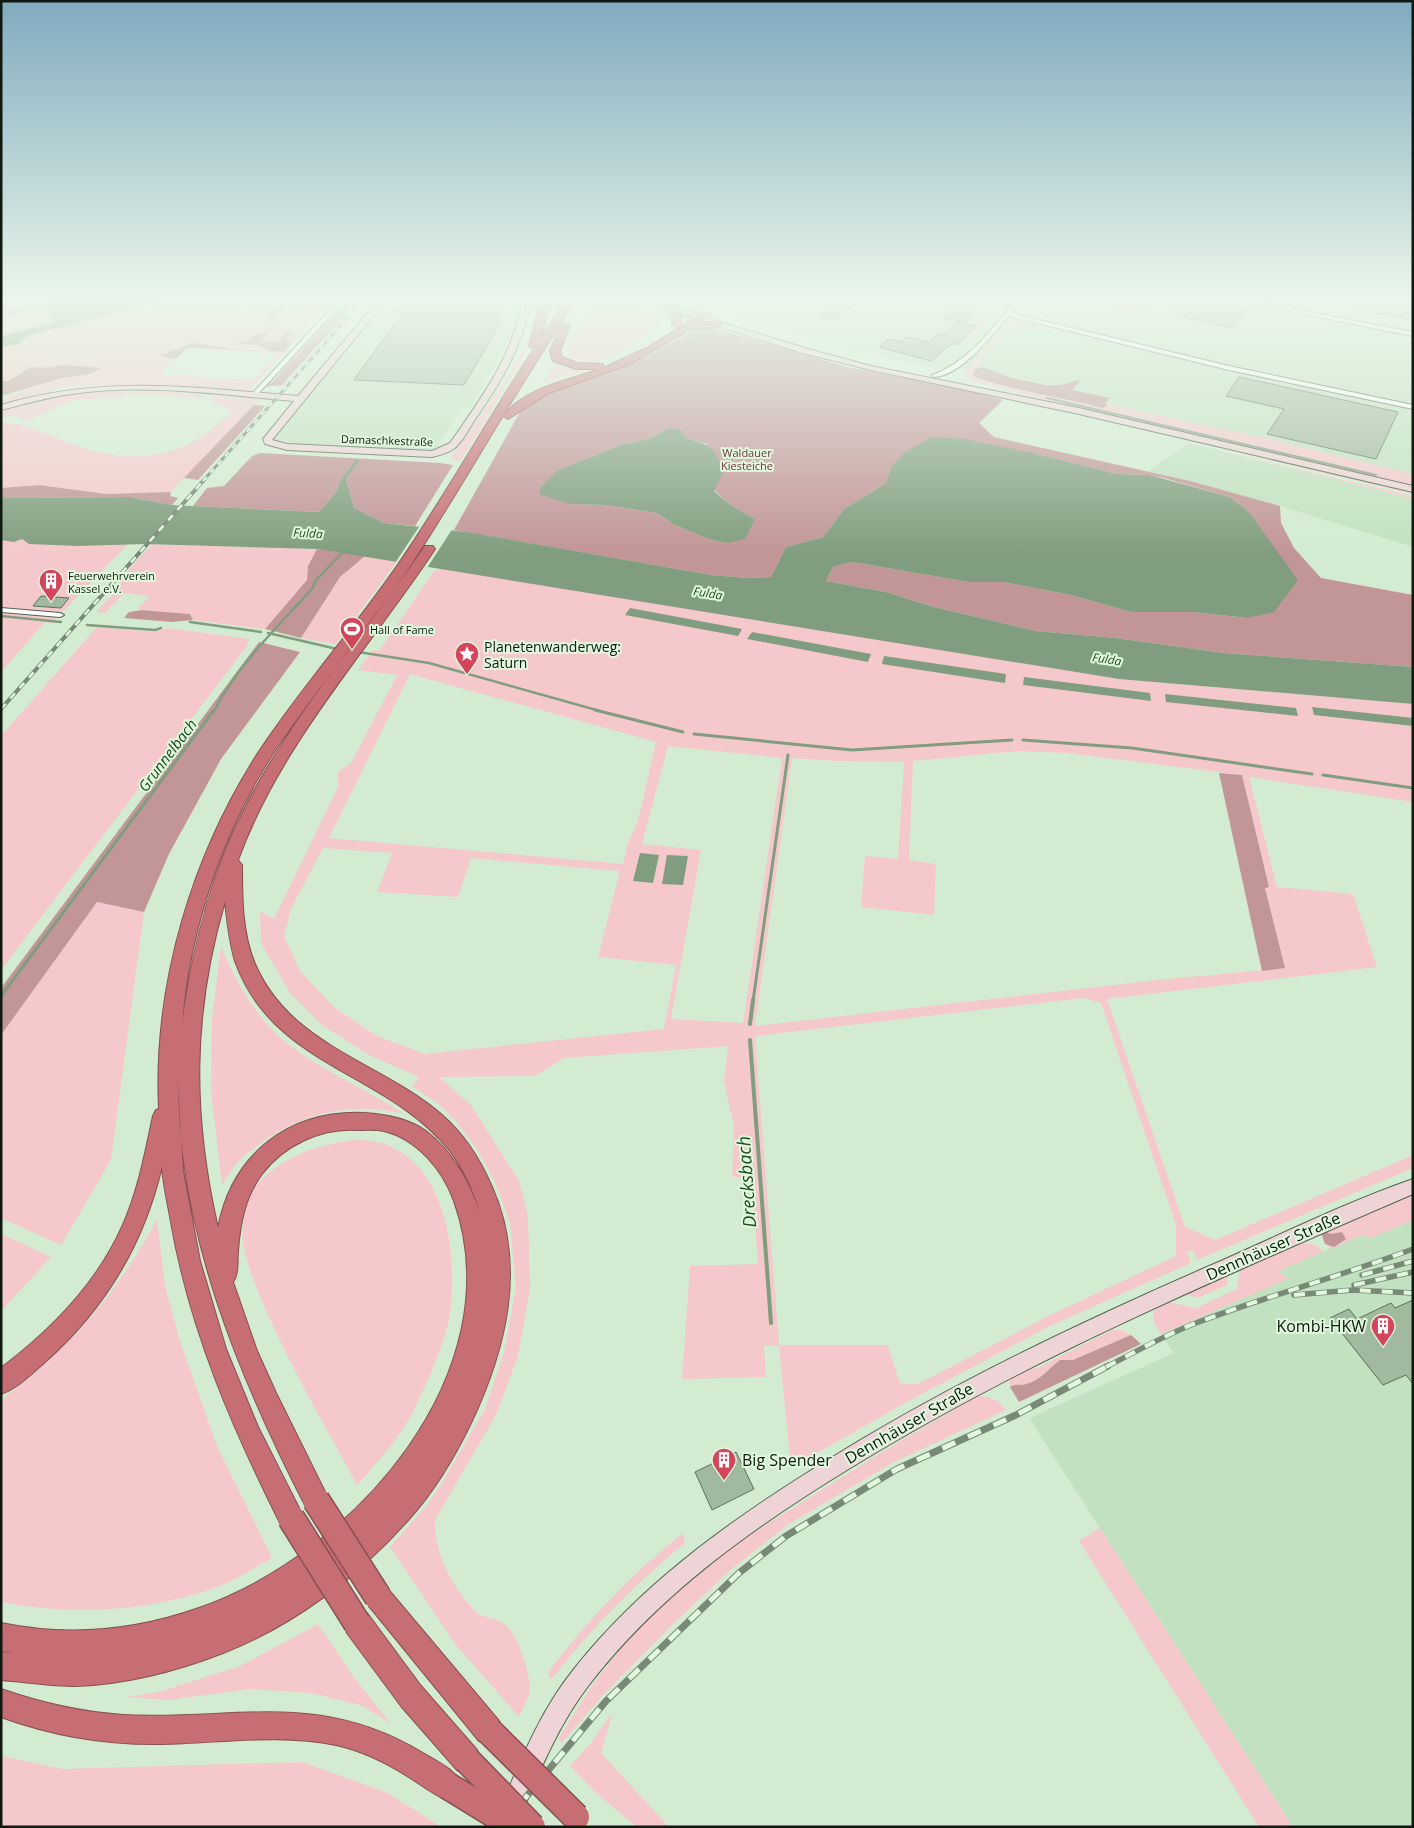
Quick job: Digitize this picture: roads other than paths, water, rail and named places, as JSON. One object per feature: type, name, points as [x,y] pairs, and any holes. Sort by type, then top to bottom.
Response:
[{"type":"highway","points":[[518,383],[413,574],[328,679],[288,722],[232,813],[201,886],[179,966],[169,1031],[167,1096],[172,1162],[178,1208],[188,1258],[204,1317],[226,1380],[258,1456],[291,1518],[357,1623],[411,1696],[467,1760],[532,1827]]},
{"type":"highway","points":[[478,457],[508,416],[528,383]]},
{"type":"highway","points":[[508,416],[523,403],[542,391],[564,383]]},
{"type":"highway","points":[[328,679],[272,773],[235,847],[217,895],[207,932],[193,1015],[188,1083],[200,1196],[225,1296],[245,1353],[286,1446],[316,1500],[378,1597],[425,1656],[489,1731],[581,1822]]},
{"type":"highway","points":[[1,1666],[38,1672],[77,1672],[119,1668],[162,1659],[206,1645],[251,1625],[290,1604],[346,1566],[406,1503],[431,1470],[470,1404],[492,1336],[498,1299],[496,1244],[486,1199],[473,1171],[457,1144],[428,1115],[386,1087],[333,1059],[310,1044],[282,1020],[258,991],[244,963],[234,928],[232,896],[235,847]]},
{"type":"highway","points":[[1,1383],[26,1363],[62,1328],[106,1275],[120,1251],[143,1200],[167,1096]]},
{"type":"highway","points":[[1,1637],[49,1646],[82,1646],[120,1643],[162,1635],[201,1622],[243,1604],[286,1581],[331,1548],[361,1522],[388,1495],[414,1462],[446,1406],[468,1349],[475,1325],[479,1281],[475,1235],[468,1205],[455,1178],[441,1157],[432,1146],[407,1129],[377,1120],[358,1119],[317,1126],[288,1139],[266,1156],[253,1169],[240,1188],[228,1225],[225,1296]]},
{"type":"highway","points":[[1,1703],[76,1724],[111,1728],[161,1730],[290,1725],[336,1731],[378,1745],[421,1767],[515,1827]]},
{"type":"street","points":[[253,396],[265,383]]},
{"type":"street","name":"Damaschkestraße","points":[[312,383],[267,438],[272,445],[422,454],[446,450],[453,445],[494,383]]},
{"type":"street","points":[[946,383],[1079,411],[1413,489]]},
{"type":"street","points":[[975,383],[1079,411]]},
{"type":"street","points":[[1301,383],[1413,407]]},
{"type":"street","points":[[1,408],[59,392],[103,388],[299,399]]},
{"type":"street","points":[[1,610],[60,615]]},
{"type":"street","name":"Dennhäuser Straße","points":[[504,1827],[545,1734],[582,1676],[656,1595],[720,1542],[877,1439],[992,1376],[1164,1294],[1413,1186]]},
{"type":"water","points":[[668,428],[681,430],[686,438],[706,445],[715,452],[723,472],[714,491],[729,504],[755,519],[745,539],[727,543],[711,540],[675,525],[657,513],[606,505],[570,504],[539,494],[540,488],[558,470],[621,445],[651,438]]},
{"type":"water","name":"Fulda","points":[[932,437],[959,438],[1037,454],[1117,474],[1150,475],[1230,497],[1249,512],[1298,580],[1274,612],[1247,618],[1193,612],[1131,612],[1071,595],[1003,582],[968,582],[852,562],[833,567],[826,581],[886,592],[934,607],[1036,631],[1116,638],[1224,653],[1413,667],[1413,704],[1119,679],[317,549],[145,544],[78,546],[29,544],[22,539],[14,542],[1,540],[1,498],[130,497],[172,505],[319,512],[337,491],[339,483],[355,460],[360,460],[346,479],[354,508],[384,523],[467,532],[711,575],[748,578],[771,577],[786,547],[823,537],[844,509],[886,483],[891,467],[904,453]]},
{"type":"water","points":[[630,608],[742,629],[738,636],[625,615]]},
{"type":"water","points":[[752,632],[871,654],[868,662],[747,639]]},
{"type":"water","points":[[884,656],[1006,674],[1005,683],[882,664]]},
{"type":"water","points":[[1024,677],[1150,693],[1151,701],[1023,685]]},
{"type":"water","points":[[1165,694],[1296,708],[1298,716],[1166,702]]},
{"type":"water","points":[[1312,707],[1413,718],[1413,726],[1314,715]]},
{"type":"water","points":[[640,853],[659,855],[653,883],[633,881]]},
{"type":"water","points":[[667,855],[688,856],[683,885],[662,884]]},
{"type":"waterway","points":[[1047,398],[1376,475]]},
{"type":"waterway","name":"Grunnelbach","points":[[271,634],[312,589],[316,580],[345,550]]},
{"type":"waterway","points":[[1,616],[61,622]]},
{"type":"waterway","points":[[190,622],[261,632]]},
{"type":"waterway","points":[[87,625],[155,630],[161,628]]},
{"type":"waterway","name":"Grunnelbach","points":[[214,711],[246,662],[271,634]]},
{"type":"waterway","points":[[271,634],[337,649]]},
{"type":"waterway","points":[[358,652],[429,663],[600,711]]},
{"type":"waterway","name":"Grunnelbach","points":[[1,996],[214,710]]},
{"type":"waterway","points":[[595,710],[683,732]]},
{"type":"waterway","points":[[694,734],[852,750],[1012,740]]},
{"type":"waterway","points":[[1023,740],[1132,748],[1312,774]]},
{"type":"waterway","name":"Drecksbach","points":[[753,1001],[788,755]]},
{"type":"waterway","points":[[1323,775],[1413,788]]},
{"type":"waterway","name":"Drecksbach","points":[[750,1024],[753,1000]]},
{"type":"waterway","name":"Drecksbach","points":[[750,1040],[771,1323]]},
{"type":"railway","points":[[203,481],[289,383]]},
{"type":"railway","points":[[1,709],[204,480]]},
{"type":"railway","points":[[1106,1367],[1196,1323],[1413,1249]]},
{"type":"railway","points":[[1362,1275],[1413,1261]]},
{"type":"railway","points":[[1354,1285],[1413,1272]]},
{"type":"railway","points":[[1294,1295],[1353,1290],[1413,1293]]},
{"type":"railway","points":[[501,1827],[606,1701],[739,1573],[786,1536],[897,1469],[1016,1415],[1108,1366]]},
{"type":"place","name":"Feuerwehrverein Kassel e.V.","points":[[51,602]]},
{"type":"place","name":"Hall of Fame","points":[[352,650]]},
{"type":"place","name":"Planetenwanderweg: Saturn","points":[[467,675]]},
{"type":"place","name":"Kombi-HKW","points":[[1383,1347]]},
{"type":"place","name":"Big Spender","points":[[724,1481]]},
{"type":"park label","name":"Waldauer Kiesteiche","points":[[747,458]]}]
